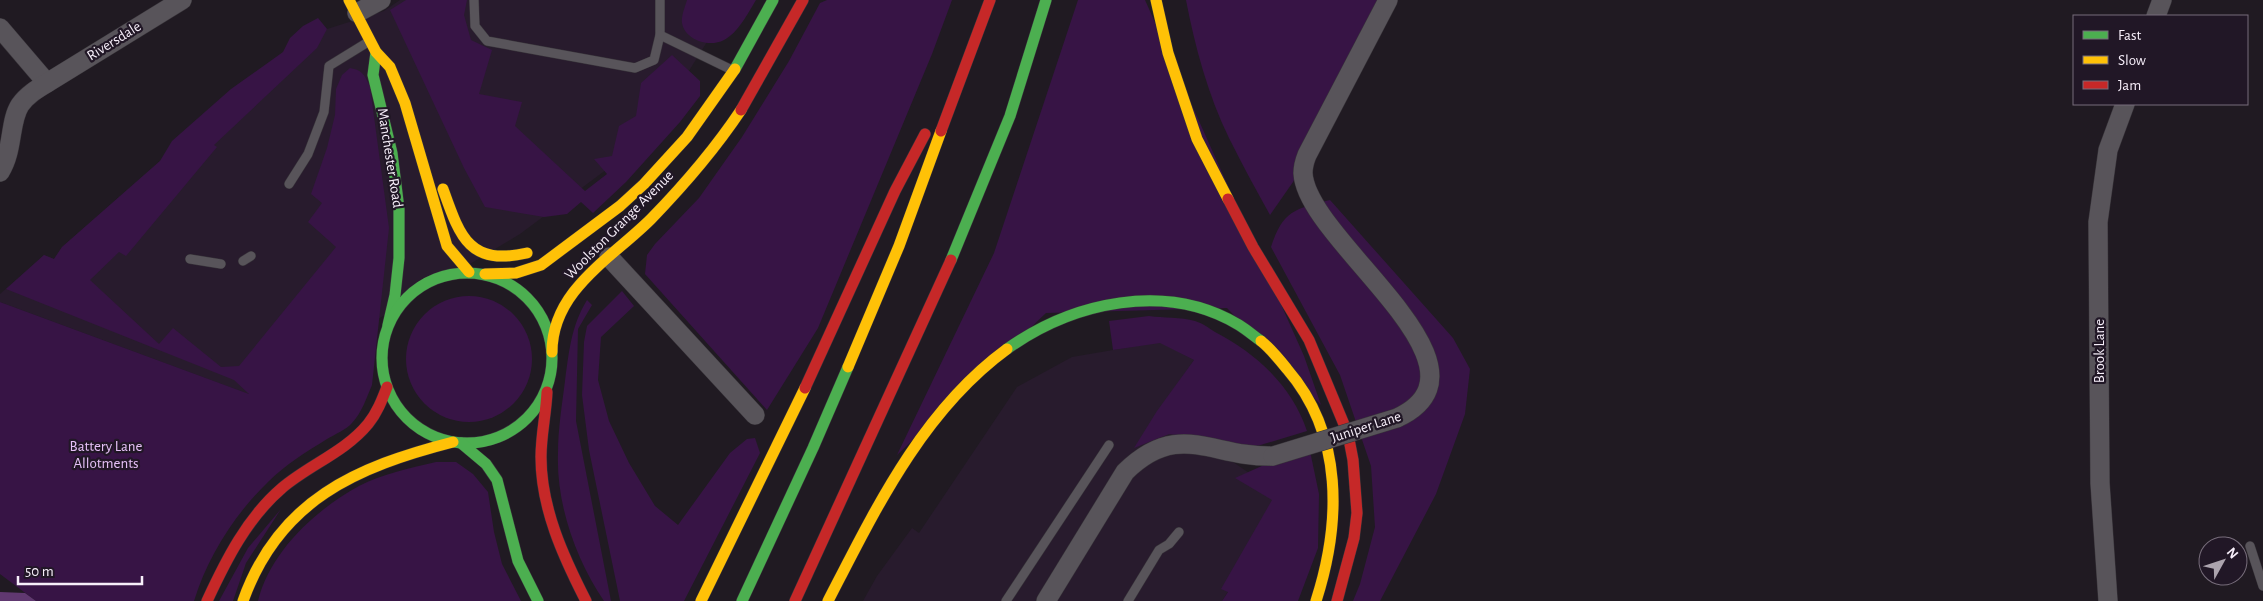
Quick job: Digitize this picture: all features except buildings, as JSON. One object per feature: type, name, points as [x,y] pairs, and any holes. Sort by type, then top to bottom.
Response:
[{"type":"main road","name":"Woolston Grange Avenue","points":[[485,274],[516,273],[534,268],[552,259],[580,235],[620,206],[681,145],[756,36],[773,0]]},
{"type":"main road","name":"Woolston Grange Avenue","points":[[552,352],[554,331],[564,306],[578,286],[675,193],[726,131],[772,58],[803,0]]},
{"type":"main road","points":[[742,601],[813,448],[899,246],[990,0]]},
{"type":"main road","points":[[795,601],[943,279],[1010,116],[1046,0]]},
{"type":"main road","points":[[1156,0],[1168,53],[1197,139],[1253,247],[1309,340],[1348,434],[1356,483],[1357,513],[1354,538],[1337,601]]},
{"type":"main road","name":"Manchester Road","points":[[353,7],[373,46],[390,67],[416,139],[447,246],[469,272]]},
{"type":"main road","points":[[701,601],[820,357],[895,191],[980,26]]},
{"type":"main road","name":"Manchester Road","points":[[373,46],[373,75],[392,152],[399,209],[399,258],[396,295],[388,325]]},
{"type":"main road","points":[[416,139],[433,158],[455,223],[468,244],[477,250],[509,257],[580,235]]},
{"type":"main road","points":[[538,601],[518,561],[497,480],[486,464],[457,442],[439,438],[413,424],[402,414],[386,387],[382,347],[388,325],[403,301],[421,286],[442,276],[469,272],[485,274],[515,288],[533,304],[548,333],[552,352],[542,443],[544,492],[553,528],[564,557],[586,601]]},
{"type":"main road","points":[[828,601],[882,500],[917,443],[943,409],[969,382],[1023,338],[1052,321],[1088,308],[1121,301],[1149,300],[1196,306],[1240,325],[1272,350],[1288,367],[1303,389],[1317,415],[1326,441],[1334,492],[1334,526],[1330,552],[1316,601]]},
{"type":"main road","points":[[243,601],[257,564],[270,543],[287,523],[309,504],[332,488],[396,458],[457,442],[487,441],[508,432],[519,425],[537,406],[547,386]]},
{"type":"main road","points":[[207,601],[235,543],[252,520],[270,499],[297,476],[363,432],[377,412],[386,387]]},
{"type":"street","name":"Riversdale","points":[[0,172],[9,155],[19,107],[32,92],[182,0]]},
{"type":"street","points":[[353,7],[381,0]]},
{"type":"street","name":"Juniper Lane","points":[[1046,601],[1125,472],[1139,459],[1156,449],[1178,443],[1196,443],[1257,456],[1273,456],[1397,418],[1417,406],[1429,389],[1431,377],[1426,352],[1420,339],[1324,220],[1309,195],[1303,172],[1307,154],[1388,0]]},
{"type":"street","points":[[2156,15],[2162,0]]},
{"type":"street","points":[[0,28],[47,83]]},
{"type":"street","name":"Brook Lane","points":[[2108,601],[2100,483],[2098,222],[2108,150],[2125,105]]},
{"type":"street","points":[[610,257],[754,415]]},
{"type":"lane","points":[[474,0],[474,26],[487,41],[635,68],[654,60],[660,35],[660,0]]},
{"type":"lane","points":[[660,35],[733,71]]},
{"type":"lane","points":[[289,184],[308,154],[324,112],[329,66],[373,46]]},
{"type":"lane","points":[[243,262],[251,256]]},
{"type":"lane","points":[[190,259],[221,264]]},
{"type":"lane","points":[[1006,601],[1109,445]]},
{"type":"lane","points":[[1128,601],[1159,550],[1169,544],[1179,532]]},
{"type":"lane","points":[[2250,546],[2263,586]]},
{"type":"shaded area","points":[[400,0],[733,0],[646,140],[520,234],[251,395],[0,302],[0,294],[44,255],[54,259],[62,247],[218,110],[327,29],[384,11]]},
{"type":"shaded area","points":[[1160,342],[1194,360],[1158,411],[1286,498],[1222,601],[863,601],[877,576],[912,528],[919,533],[1017,387],[1072,357]]},
{"type":"shaded area","points":[[0,592],[25,593],[36,601],[0,601]]},
{"type":"green space","points":[[406,0],[467,0],[464,15],[471,40],[492,50],[479,94],[522,102],[515,126],[585,191],[607,174],[594,159],[612,156],[619,126],[636,116],[641,83],[672,55],[700,81],[700,96],[680,122],[626,182],[593,213],[581,202],[567,214],[544,217],[485,207],[464,168],[390,10]]},
{"type":"green space","points":[[687,0],[756,0],[734,33],[724,40],[705,43],[693,38],[684,29],[682,17]]},
{"type":"green space","points":[[827,0],[952,0],[932,54],[818,328],[767,410],[645,274],[647,255],[655,244],[699,198],[742,137],[789,61],[820,3]]},
{"type":"green space","points":[[1078,0],[1145,0],[1304,356],[1321,405],[1227,308],[1046,313],[897,455],[994,253]]},
{"type":"green space","points":[[1186,0],[1383,0],[1293,182],[1270,215],[1221,122],[1198,53]]},
{"type":"green space","name":"Battery Lane Allotments","points":[[318,18],[327,29],[317,48],[214,145],[217,147],[126,256],[119,252],[90,280],[159,344],[173,328],[221,367],[239,366],[336,247],[308,222],[322,203],[311,194],[327,148],[335,115],[336,89],[342,75],[350,68],[358,70],[365,77],[370,87],[389,228],[372,385],[364,405],[350,425],[289,464],[244,508],[223,537],[207,568],[194,601],[36,601],[0,574],[0,302],[249,394],[234,380],[6,289],[44,255],[54,259],[62,247],[160,161],[172,141],[231,89],[283,52],[290,38],[303,26]]},
{"type":"green space","points":[[1330,200],[1453,338],[1470,369],[1465,414],[1436,494],[1380,601],[1353,601],[1360,584],[1375,527],[1371,466],[1340,375],[1271,247],[1280,225],[1292,213],[1299,209]]},
{"type":"green space","points":[[622,291],[634,306],[601,337],[598,380],[609,421],[629,463],[655,506],[678,525],[730,453],[747,439],[755,438],[760,453],[684,601],[620,601],[589,450],[582,395],[584,342],[587,326]]},
{"type":"green space","points":[[469,296],[493,301],[514,314],[527,335],[532,359],[527,383],[514,404],[493,417],[469,422],[445,417],[424,404],[411,383],[406,359],[411,335],[424,314],[445,301]]},
{"type":"green space","points":[[587,300],[592,305],[578,329],[576,421],[611,601],[604,601],[577,550],[564,511],[558,472],[559,426],[570,349],[577,320]]},
{"type":"green space","points":[[1149,316],[1198,322],[1245,350],[1271,372],[1282,385],[1292,400],[1307,431],[1254,447],[1169,434],[1134,448],[1157,411],[1194,360],[1160,343],[1113,350],[1109,321]]},
{"type":"green space","points":[[1310,451],[1319,494],[1318,548],[1298,601],[1222,601],[1228,592],[1221,589],[1272,500],[1235,478],[1264,465]]},
{"type":"green space","points":[[436,462],[456,462],[473,474],[488,492],[494,532],[502,564],[521,601],[258,601],[264,583],[284,549],[296,534],[326,507],[359,486],[377,478]]},
{"type":"green space","points":[[281,509],[246,563],[233,601],[219,601],[248,548]]},
{"type":"traffic: fast","points":[[735,69],[773,0]]},
{"type":"traffic: fast","points":[[951,260],[1010,116],[1046,0]]},
{"type":"traffic: fast","points":[[376,52],[373,75],[392,153],[399,209],[399,258],[395,295],[388,325]]},
{"type":"traffic: fast","points":[[459,273],[475,273],[500,279],[521,292],[533,304],[546,325],[552,358],[546,391],[533,412],[521,424],[500,437],[475,443],[459,443],[434,437],[413,424],[401,412],[388,391],[382,366],[382,350],[388,325],[401,304],[413,292],[434,279],[459,273]]},
{"type":"traffic: fast","points":[[1007,349],[1061,319],[1090,309],[1120,303],[1151,301],[1181,304],[1211,311],[1239,325],[1261,341]]},
{"type":"traffic: fast","points":[[742,601],[813,448],[848,367]]},
{"type":"traffic: fast","points":[[461,443],[486,464],[497,480],[518,561],[538,601]]},
{"type":"traffic: slow","points":[[349,0],[376,52],[390,67],[405,103],[447,246],[469,272]]},
{"type":"traffic: slow","points":[[1156,0],[1168,53],[1197,139],[1228,199]]},
{"type":"traffic: slow","points":[[485,274],[516,273],[541,265],[620,206],[644,184],[687,137],[735,69]]},
{"type":"traffic: slow","points":[[552,352],[555,330],[562,311],[573,293],[587,277],[651,219],[675,193],[710,153],[741,110]]},
{"type":"traffic: slow","points":[[848,367],[899,246],[941,131]]},
{"type":"traffic: slow","points":[[443,189],[462,234],[479,251],[492,255],[507,256],[527,253]]},
{"type":"traffic: slow","points":[[1261,341],[1272,351],[1306,395],[1319,422],[1328,451],[1332,480],[1333,511],[1330,541],[1316,601]]},
{"type":"traffic: slow","points":[[828,601],[883,498],[925,432],[977,374],[1007,349]]},
{"type":"traffic: slow","points":[[701,601],[805,388]]},
{"type":"traffic: slow","points":[[243,601],[258,566],[277,537],[300,513],[325,493],[353,477],[384,463],[453,442]]},
{"type":"traffic: jam","points":[[741,110],[803,0]]},
{"type":"traffic: jam","points":[[941,131],[990,0]]},
{"type":"traffic: jam","points":[[805,388],[895,191],[925,134]]},
{"type":"traffic: jam","points":[[1228,199],[1253,247],[1309,340],[1348,434],[1353,460],[1357,513],[1354,538],[1337,601]]},
{"type":"traffic: jam","points":[[795,601],[951,260]]},
{"type":"traffic: jam","points":[[207,601],[238,540],[258,513],[282,488],[349,443],[359,434],[374,415],[387,387]]},
{"type":"traffic: jam","points":[[547,392],[541,457],[545,495],[555,531],[569,567],[586,601]]}]
